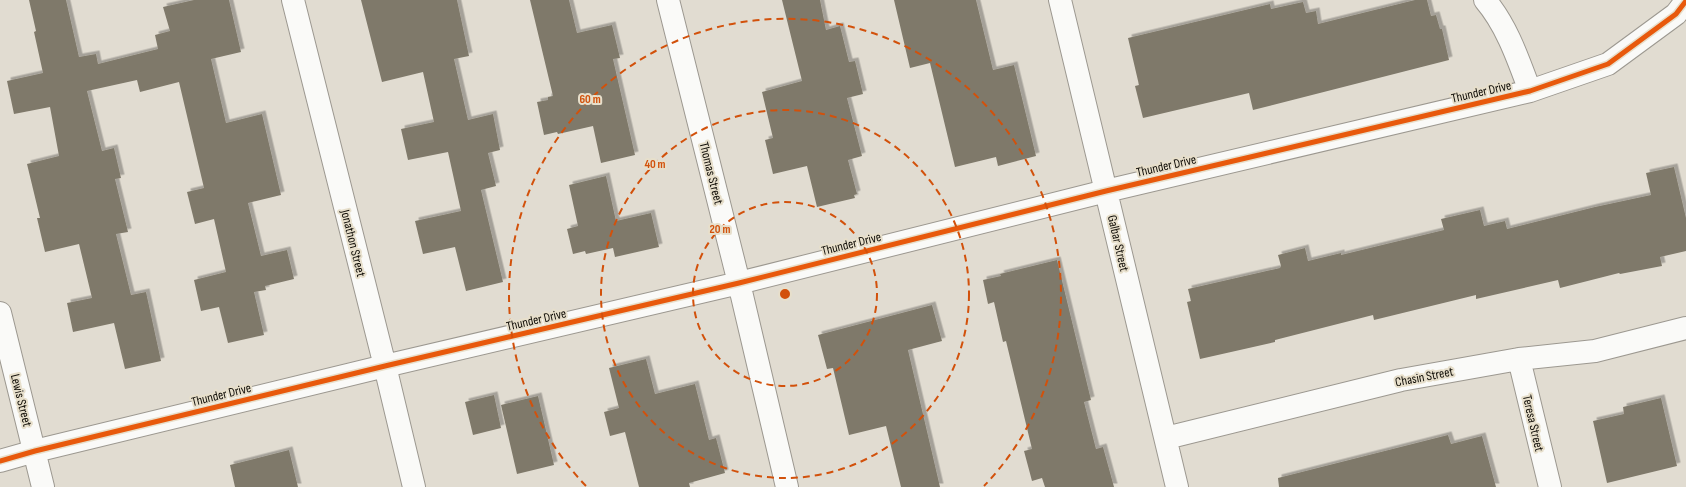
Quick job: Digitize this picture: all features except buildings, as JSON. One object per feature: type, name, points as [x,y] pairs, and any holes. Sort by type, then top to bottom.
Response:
[{"type":"street","name":"Jonathon Street","points":[[292,0],[385,366],[414,487]]},
{"type":"street","name":"Thomas Street","points":[[668,0],[739,282],[787,487]]},
{"type":"street","name":"Galbar Street","points":[[1060,0],[1177,487]]},
{"type":"street","points":[[1485,0],[1497,14],[1516,53],[1530,91]]},
{"type":"street","name":"Thunder Drive","points":[[0,461],[35,451],[385,366],[739,282],[1106,190],[1530,91],[1608,64],[1676,14],[1686,1]]},
{"type":"street","name":"Lewis Street","points":[[0,313],[43,487]]},
{"type":"street","name":"Chasin Street","points":[[1166,438],[1401,380],[1519,360],[1595,351],[1686,328]]},
{"type":"street","name":"Teresa Street","points":[[1519,360],[1550,487]]},
{"type":"cycle path","points":[[0,461],[35,451],[385,366],[739,283],[1106,191],[1530,91],[1608,64],[1676,14],[1686,1]]}]
